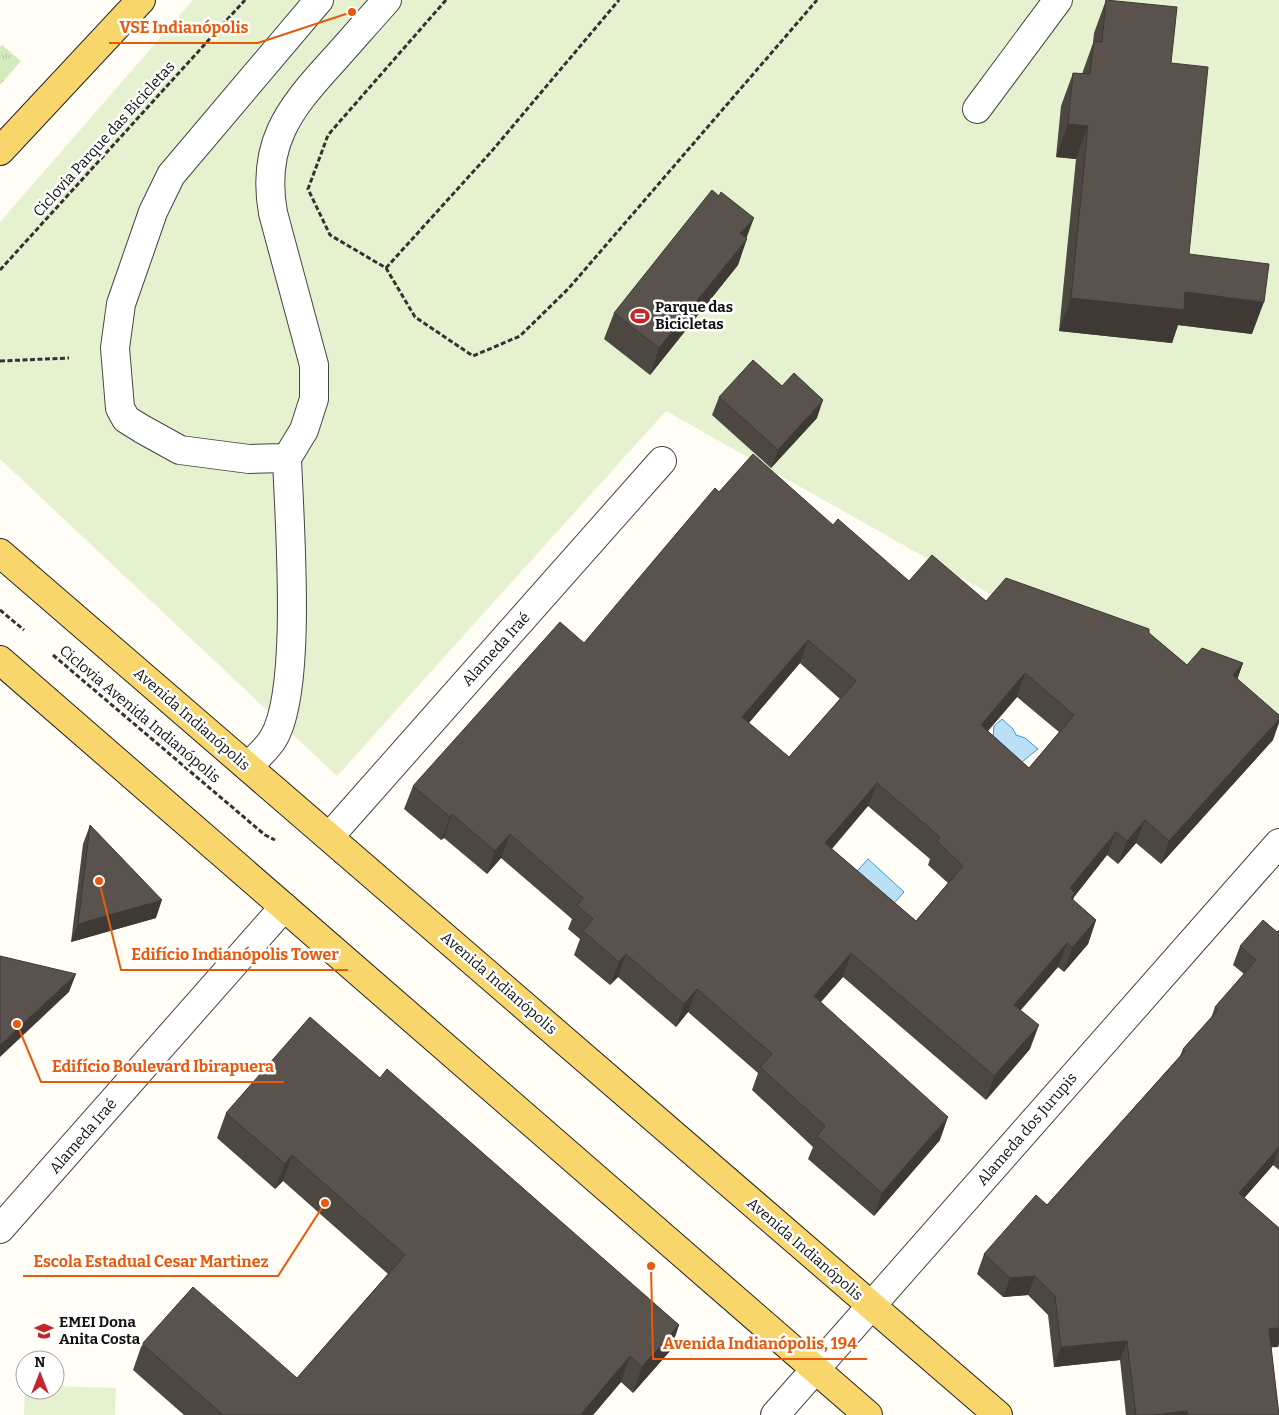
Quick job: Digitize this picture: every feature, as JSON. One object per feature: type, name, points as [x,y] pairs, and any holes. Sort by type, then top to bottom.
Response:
[{"type":"main road","points":[[0,151],[141,0]]},
{"type":"main road","name":"Avenida Indianópolis","points":[[0,553],[330,836],[998,1415]]},
{"type":"main road","points":[[0,660],[868,1415]]},
{"type":"street","points":[[287,458],[249,459],[180,450],[126,419],[120,408],[114,348],[122,304],[153,212],[171,175],[319,0]]},
{"type":"street","points":[[248,767],[274,739],[283,715],[289,676],[290,550],[287,458],[304,430],[314,400],[314,364],[269,189],[273,155],[281,128],[297,100],[387,0]]},
{"type":"street","points":[[977,109],[1058,0]]},
{"type":"street","name":"Alameda Iraé","points":[[330,836],[662,461]]},
{"type":"street","name":"Alameda dos Jurupis","points":[[775,1415],[1279,843]]},
{"type":"street","name":"Alameda Iraé","points":[[0,1229],[284,907]]},
{"type":"path","name":"Ciclovia Parque das Bicicletas","points":[[0,270],[244,0]]},
{"type":"path","points":[[446,0],[328,135],[308,189],[330,235],[386,268],[415,317],[473,356],[520,336],[569,288],[817,0]]},
{"type":"path","points":[[386,268],[491,152],[619,0]]},
{"type":"path","points":[[0,361],[69,358]]},
{"type":"path","points":[[0,610],[30,636]]},
{"type":"path","name":"Ciclovia Avenida Indianópolis","points":[[46,649],[265,835]]},
{"type":"green space","name":"Parque das Bicicletas","points":[[193,0],[1279,0],[1279,720],[1238,683],[999,599],[666,411],[337,776],[0,459],[0,222]]},
{"type":"green space","points":[[2,45],[21,61],[0,85],[0,47]]},
{"type":"green space","points":[[65,1386],[116,1388],[115,1415],[24,1415],[25,1400],[65,1400]]},
{"type":"water","points":[[1002,719],[1013,729],[1016,735],[1025,738],[1038,749],[1022,762],[993,737],[994,726]]},
{"type":"water","points":[[868,859],[904,892],[886,912],[849,880]]},
{"type":"building","points":[[1106,0],[1177,7],[1171,63],[1208,67],[1189,254],[1269,264],[1264,302],[1185,292],[1184,310],[1071,298],[1088,126],[1068,124],[1073,73],[1090,74],[1094,41],[1102,42]]},
{"type":"building","points":[[712,190],[719,196],[721,192],[754,218],[740,233],[747,239],[659,348],[614,313]]},
{"type":"building","points":[[753,360],[782,386],[794,373],[823,400],[778,450],[719,397]]},
{"type":"building","points":[[753,454],[833,525],[838,519],[909,581],[932,555],[986,601],[1006,578],[1149,629],[1149,633],[1187,665],[1202,648],[1243,663],[1233,675],[1279,715],[1279,719],[1169,841],[1145,820],[1127,841],[1116,832],[1070,888],[1075,893],[1071,898],[1096,920],[1072,948],[1067,943],[1014,1005],[1039,1025],[994,1076],[851,953],[814,996],[948,1117],[882,1193],[817,1136],[825,1126],[760,1067],[772,1054],[697,989],[684,1004],[626,954],[619,962],[583,931],[593,919],[577,905],[583,898],[510,834],[495,851],[452,814],[450,817],[413,786],[560,622],[584,643],[715,488],[719,492]],"holes":[[[808,640],[856,681],[789,757],[742,717]],[[1025,673],[1074,715],[1029,768],[981,725]],[[877,783],[940,837],[937,841],[963,866],[916,921],[825,843]]]},
{"type":"building","points":[[90,825],[162,900],[78,924]]},
{"type":"building","points":[[1263,920],[1277,932],[1279,930],[1279,1147],[1239,1193],[1279,1228],[1279,1328],[1269,1329],[1279,1415],[1188,1415],[1187,1411],[1136,1415],[1127,1341],[1061,1347],[1055,1296],[1035,1276],[1010,1278],[984,1254],[1036,1195],[1047,1205],[1185,1051],[1183,1049],[1218,1010],[1215,1007],[1256,960],[1240,946]]},
{"type":"building","points":[[0,956],[76,974],[0,1045]]},
{"type":"building","points":[[310,1017],[380,1078],[387,1069],[679,1325],[642,1367],[630,1356],[582,1413],[585,1415],[223,1415],[142,1344],[193,1287],[297,1378],[405,1255],[292,1155],[285,1164],[226,1113]]},
{"type":"place","name":"VSE Indianópolis","points":[[352,12]]},
{"type":"place","name":"Parque das Bicicletas","points":[[640,316]]},
{"type":"place","name":"Edifício Indianópolis Tower","points":[[99,881]]},
{"type":"place","name":"Edifício Boulevard Ibirapuera","points":[[17,1024]]},
{"type":"place","name":"Escola Estadual Cesar Martinez","points":[[325,1203]]},
{"type":"place","name":"Avenida Indianópolis, 194","points":[[651,1266]]},
{"type":"place","name":"EMEI Dona Anita Costa","points":[[44,1331]]}]
